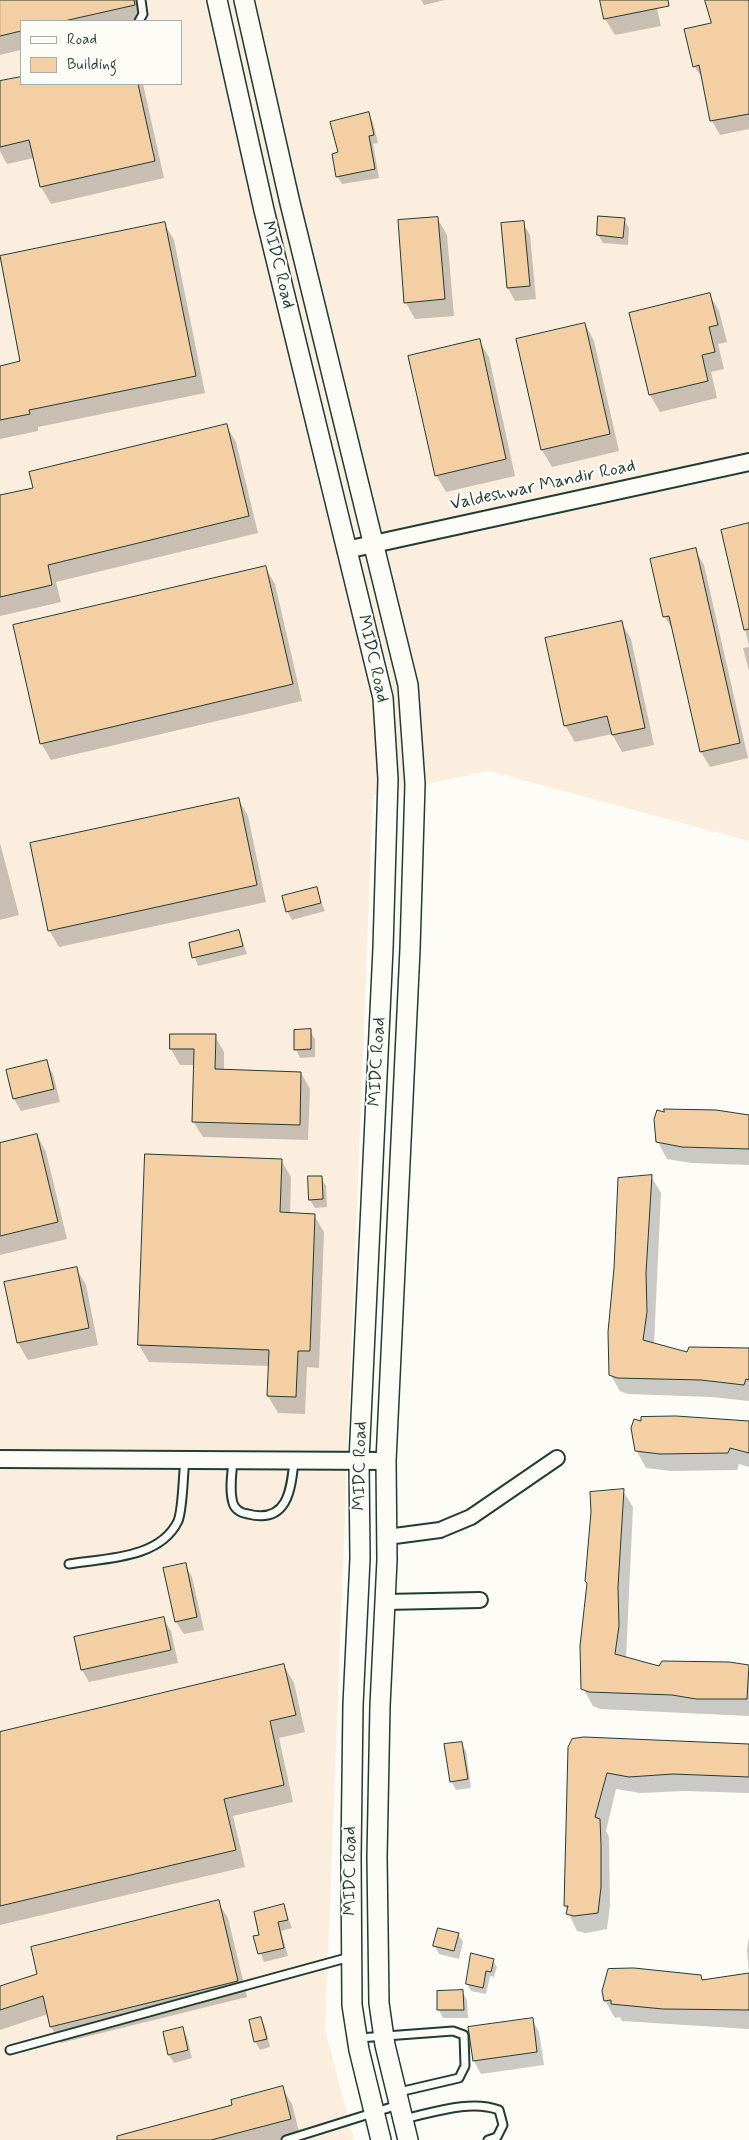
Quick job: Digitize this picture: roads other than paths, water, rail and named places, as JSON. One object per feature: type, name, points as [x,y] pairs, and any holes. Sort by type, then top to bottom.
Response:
[{"type":"main road","name":"MIDC Road","points":[[217,0],[264,210],[383,698],[388,779],[383,948],[359,1461],[360,1558],[353,1705],[352,1956],[352,2005],[357,2038],[380,2140]]},
{"type":"main road","name":"MIDC Road","points":[[244,0],[290,203],[375,543],[408,685],[415,784],[410,949],[386,1460],[387,1537],[380,1706],[377,1857],[379,2003],[384,2037],[408,2140]]},
{"type":"main road","points":[[232,65],[258,59]]},
{"type":"street","name":"Valdeshwar Mandir Road","points":[[346,550],[749,462]]},
{"type":"street","points":[[387,1537],[440,1530],[471,1517],[556,1458]]},
{"type":"street","points":[[0,1460],[386,1460]]},
{"type":"street","points":[[385,1602],[480,1600]]},
{"type":"lane","points":[[140,20],[143,14],[141,0]]},
{"type":"lane","points":[[69,1564],[143,1551],[168,1536],[179,1519],[185,1460]]},
{"type":"lane","points":[[233,1460],[231,1486],[233,1505],[241,1513],[267,1516],[278,1513],[285,1505],[294,1460]]},
{"type":"lane","points":[[10,2050],[352,1956]]},
{"type":"lane","points":[[286,2140],[399,2105],[459,2078],[465,2066],[464,2035],[454,2032],[357,2038]]},
{"type":"lane","points":[[399,2105],[486,2105],[498,2110],[503,2125],[497,2138],[488,2140]]}]
